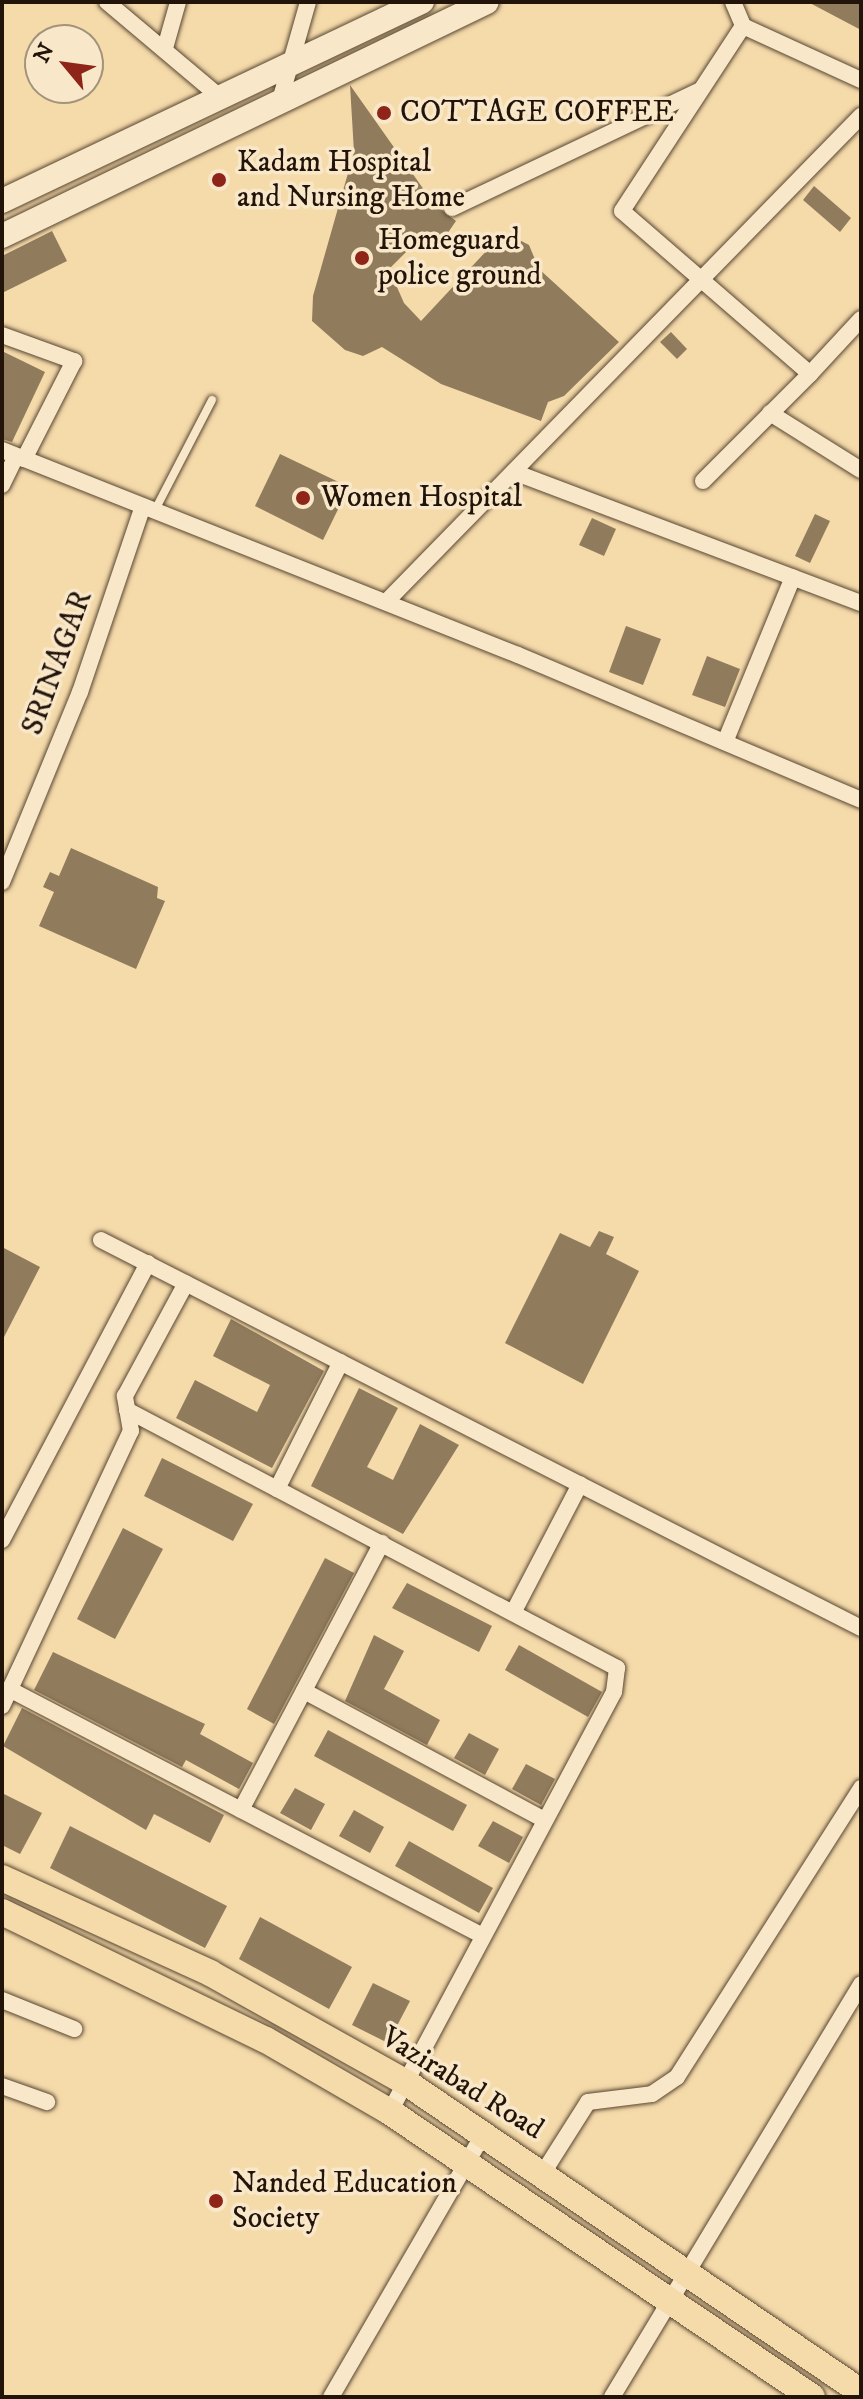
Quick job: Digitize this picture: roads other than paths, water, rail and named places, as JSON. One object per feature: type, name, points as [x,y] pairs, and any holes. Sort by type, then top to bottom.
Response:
[{"type":"main road","points":[[2,201],[422,2]]},
{"type":"main road","points":[[2,236],[487,2]]},
{"type":"main road","name":"Vazirabad Road","points":[[2,1878],[210,1973],[407,2083],[543,2173],[844,2385]]},
{"type":"main road","name":"Vazirabad Road","points":[[2,1912],[266,2040],[390,2112],[670,2298],[811,2397]]},
{"type":"main road","points":[[811,2397],[844,2385]]},
{"type":"street","points":[[107,2],[222,99]]},
{"type":"street","points":[[165,48],[178,2]]},
{"type":"street","points":[[279,104],[308,2]]},
{"type":"street","points":[[733,2],[743,26],[861,80]]},
{"type":"street","points":[[743,26],[622,211],[810,374]]},
{"type":"street","points":[[452,208],[700,91]]},
{"type":"street","points":[[386,602],[861,116]]},
{"type":"street","points":[[703,481],[861,319]]},
{"type":"street","points":[[2,335],[74,361],[14,455],[2,485]]},
{"type":"street","points":[[770,413],[861,470]]},
{"type":"street","points":[[14,455],[386,602],[861,800]]},
{"type":"street","points":[[514,472],[861,603]]},
{"type":"street","name":"SRINAGAR","points":[[2,882],[80,692],[148,508]]},
{"type":"street","points":[[725,742],[793,577]]},
{"type":"street","points":[[101,1240],[861,1628]]},
{"type":"street","points":[[2,1540],[148,1263]]},
{"type":"street","points":[[2,1706],[8,1680],[131,1431],[125,1396],[186,1283]]},
{"type":"street","points":[[277,1489],[341,1362]]},
{"type":"street","points":[[127,1410],[514,1611],[617,1668],[614,1692],[390,2112]]},
{"type":"street","points":[[514,1611],[580,1484]]},
{"type":"street","points":[[241,1810],[382,1543]]},
{"type":"street","points":[[8,1680],[241,1810],[483,1936]]},
{"type":"street","points":[[304,1691],[545,1820]]},
{"type":"street","points":[[543,2173],[588,2102],[652,2094],[677,2077],[861,1788]]},
{"type":"street","points":[[612,2397],[861,1984]]},
{"type":"street","points":[[2,2000],[74,2029]]},
{"type":"street","points":[[2,2086],[47,2102]]},
{"type":"street","points":[[331,2397],[484,2133]]},
{"type":"lane","points":[[148,508],[212,400]]},
{"type":"place","name":"COTTAGE COFFEE","points":[[384,113]]},
{"type":"place","name":"Kadam Hospital and Nursing Home","points":[[219,180]]},
{"type":"place","name":"Homeguard police ground","points":[[362,258]]},
{"type":"place","name":"Women Hospital","points":[[303,498]]},
{"type":"place","name":"Nanded Education Society","points":[[216,2201]]}]
